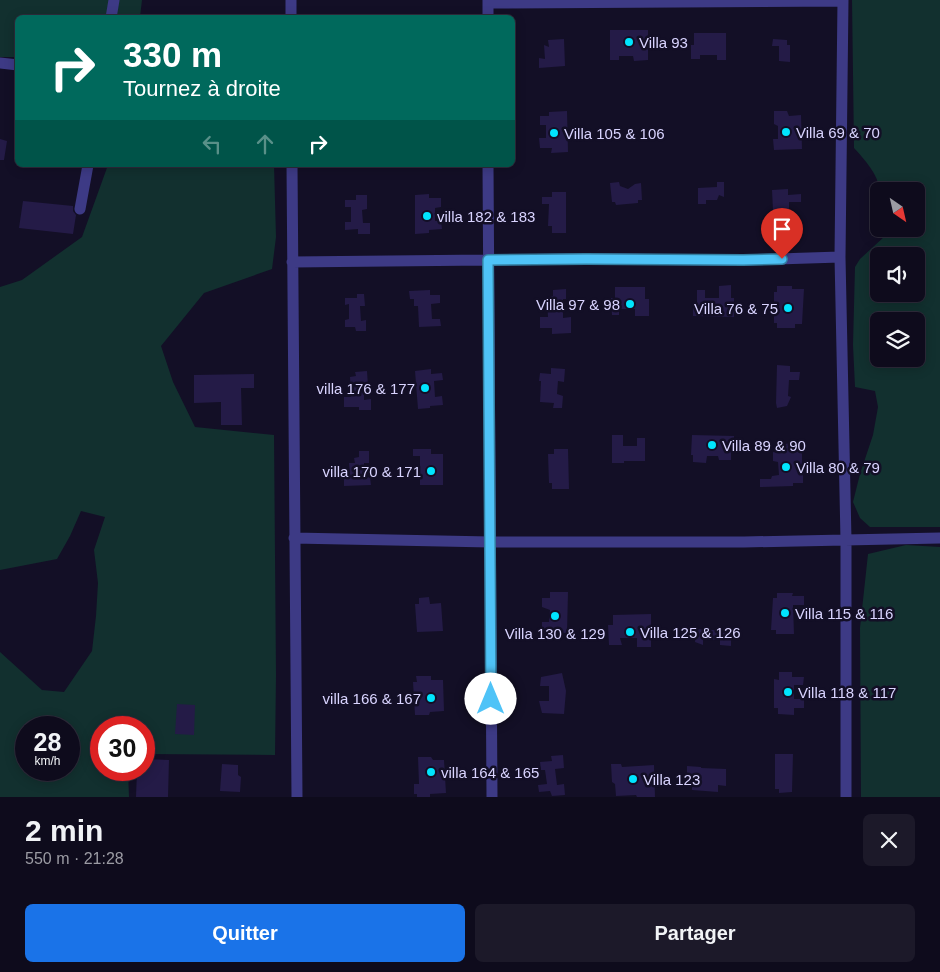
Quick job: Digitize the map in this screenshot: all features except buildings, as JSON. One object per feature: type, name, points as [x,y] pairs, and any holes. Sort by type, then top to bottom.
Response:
[{"type":"street","points":[[112,15],[114,0]]},
{"type":"street","points":[[291,0],[291,15]]},
{"type":"street","points":[[488,15],[488,1],[843,0],[840,258],[846,540],[846,797]]},
{"type":"street","points":[[0,62],[15,64]]},
{"type":"street","points":[[80,209],[88,167]]},
{"type":"street","points":[[292,167],[297,797]]},
{"type":"street","points":[[488,167],[492,797]]},
{"type":"street","points":[[292,262],[840,258]]},
{"type":"street","points":[[294,538],[490,542],[744,542],[940,538]]},
{"type":"green space","points":[[0,0],[142,0],[140,15],[15,15],[15,57],[0,57]]},
{"type":"green space","points":[[852,0],[940,0],[940,527],[870,527],[860,518],[853,502],[873,435],[878,407],[875,391],[855,387],[853,345],[855,267],[870,250],[870,302],[925,302],[925,247],[873,247],[883,238],[925,238],[925,182],[878,182],[867,162],[854,148]]},
{"type":"green space","points":[[107,167],[274,167],[276,237],[272,269],[204,293],[161,346],[173,382],[195,427],[274,435],[275,755],[155,754],[155,716],[90,716],[90,781],[128,781],[129,797],[0,797],[0,652],[42,690],[64,692],[92,651],[98,583],[94,550],[105,517],[81,511],[57,559],[0,570],[0,287],[22,280],[82,237]]},
{"type":"green space","points":[[906,545],[940,547],[940,797],[861,797],[860,628],[868,554]]},
{"type":"place","name":"Villa 93","points":[[629,42]]},
{"type":"place","name":"Villa 69 & 70","points":[[786,132]]},
{"type":"place","name":"Villa 105 & 106","points":[[554,133]]},
{"type":"place","name":"villa 182 & 183","points":[[427,216]]},
{"type":"place","name":"Villa 97 & 98","points":[[630,304]]},
{"type":"place","name":"Villa 76 & 75","points":[[788,308]]},
{"type":"place","name":"villa 176 & 177","points":[[425,388]]},
{"type":"place","name":"Villa 89 & 90","points":[[712,445]]},
{"type":"place","name":"Villa 80 & 79","points":[[786,467]]},
{"type":"place","name":"villa 170 & 171","points":[[431,471]]},
{"type":"place","name":"Villa 115 & 116","points":[[785,613]]},
{"type":"place","name":"Villa 130 & 129","points":[[555,616]]},
{"type":"place","name":"Villa 125 & 126","points":[[630,632]]},
{"type":"place","name":"Villa 118 & 117","points":[[788,692]]},
{"type":"place","name":"villa 166 & 167","points":[[431,698]]},
{"type":"place","name":"villa 164 & 165","points":[[431,772]]},
{"type":"place","name":"Villa 123","points":[[633,779]]},
{"type":"route","points":[[491,699],[488,260],[782,259]]}]
